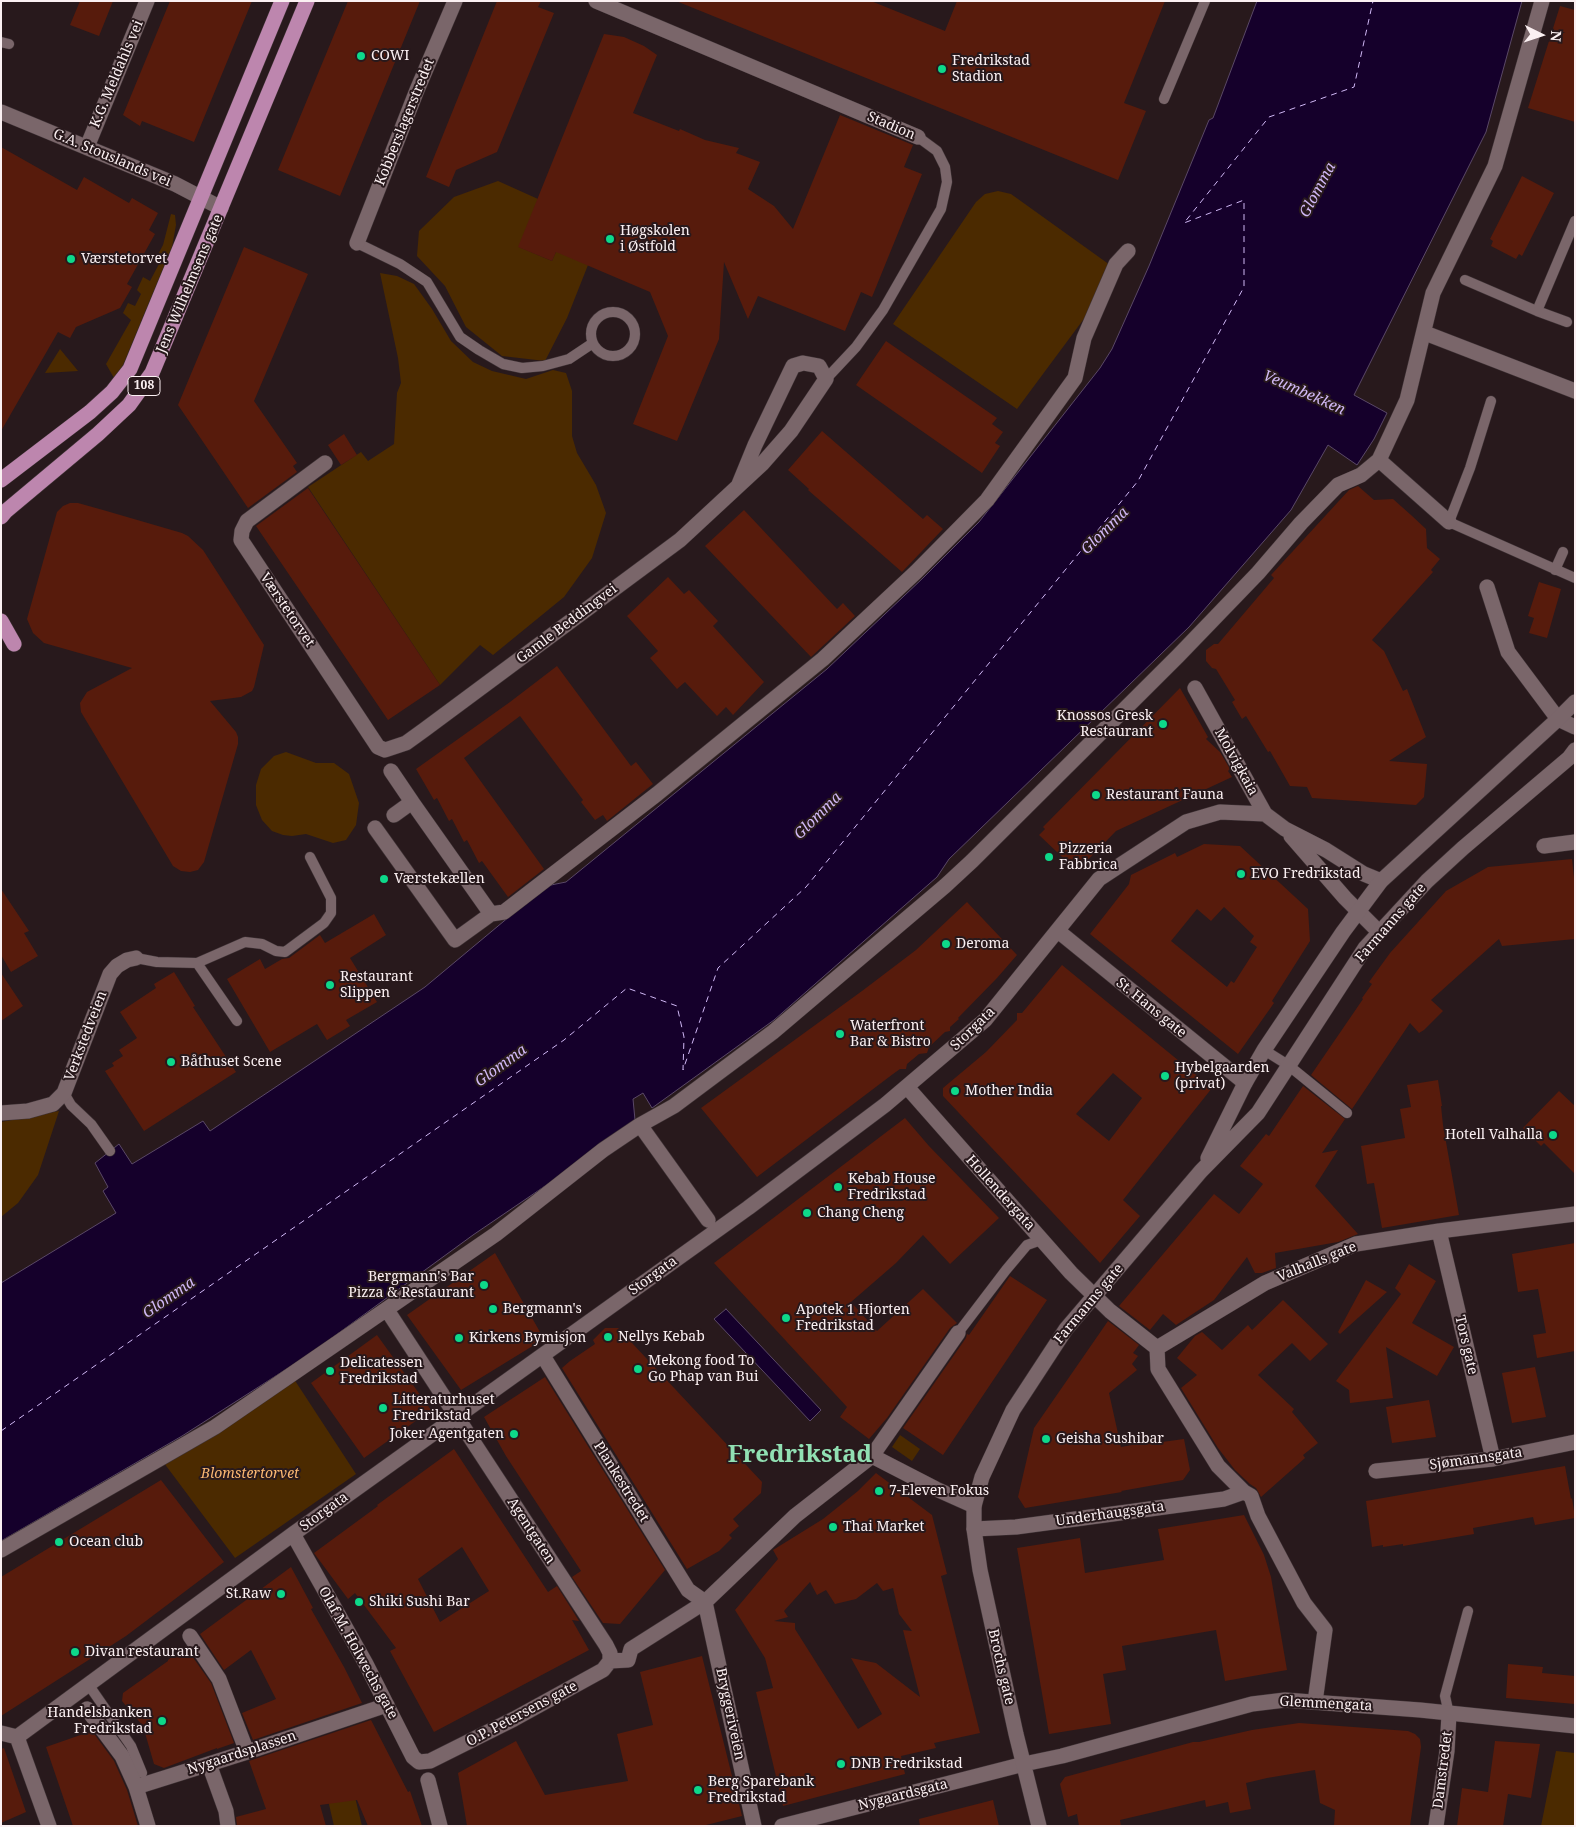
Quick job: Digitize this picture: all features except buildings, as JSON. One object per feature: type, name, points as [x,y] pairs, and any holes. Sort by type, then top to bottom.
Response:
[{"type":"main road","name":"Jens Wilhelmsens gate","points":[[1,480],[65,432],[101,402],[112,392],[130,369],[282,1]]},
{"type":"main road","name":"Jens Wilhelmsens gate","points":[[1,517],[98,434],[129,405],[144,386],[159,359],[307,1]]},
{"type":"main road","points":[[1,621],[14,644],[1,635]]},
{"type":"street","name":"K.G. Meldahls vei","points":[[87,147],[147,1]]},
{"type":"street","name":"Kobberslagerstredet","points":[[357,243],[417,90],[455,1]]},
{"type":"street","name":"Stadion","points":[[596,1],[918,137]]},
{"type":"street","points":[[1,1550],[215,1427],[496,1234],[604,1150],[640,1125],[674,1106],[773,1032],[945,886],[1178,656],[1258,573],[1301,523],[1338,486],[1360,475],[1379,460],[1407,400],[1433,293],[1496,166],[1542,1]]},
{"type":"street","name":"G.A. Stouslands vei","points":[[1,112],[175,184],[222,208]]},
{"type":"street","points":[[375,828],[455,940],[491,914],[504,912],[657,794],[809,671],[916,572],[987,500],[1075,378],[1084,338],[1116,264],[1128,251]]},
{"type":"street","points":[[1424,333],[1575,391]]},
{"type":"street","name":"Gamle Beddingvei","points":[[385,750],[392,749],[412,739],[677,543],[762,464],[790,431],[826,379],[819,366],[803,363],[794,366],[755,445],[739,484]]},
{"type":"street","points":[[1379,460],[1449,522]]},
{"type":"street","name":"Værstetorvet","points":[[325,462],[247,521],[242,531],[241,540],[378,747],[385,750]]},
{"type":"street","points":[[1487,586],[1508,652],[1558,719],[1575,727]]},
{"type":"street","name":"Molvigkaia","points":[[1195,688],[1265,814],[1285,830],[1345,898],[1379,932]]},
{"type":"street","name":"Farmanns gate","points":[[1201,1171],[1244,1083],[1264,1050],[1358,910],[1381,881],[1575,702]]},
{"type":"street","name":"Farmanns gate","points":[[974,1506],[982,1477],[1013,1410],[1066,1329],[1201,1171],[1258,1113],[1365,948],[1434,874],[1575,750]]},
{"type":"street","points":[[391,771],[491,914]]},
{"type":"street","points":[[394,815],[412,802]]},
{"type":"street","name":"Storgata","points":[[17,1737],[293,1534],[748,1208],[907,1088],[985,1020],[1099,879],[1186,822],[1220,812],[1265,814]]},
{"type":"street","name":"Molvigkaia","points":[[1285,830],[1326,850],[1364,874],[1381,881]]},
{"type":"street","points":[[1544,846],[1575,842]]},
{"type":"street","name":"St. Hans gate","points":[[1058,931],[1244,1083]]},
{"type":"street","name":"Verkstedveien","points":[[1,1112],[28,1111],[53,1104],[64,1092],[110,974],[122,963],[136,958]]},
{"type":"street","name":"Hollendergata","points":[[907,1088],[1094,1297]]},
{"type":"street","points":[[640,1125],[708,1220]]},
{"type":"street","name":"Valhalls gate","points":[[1157,1348],[1265,1283],[1356,1244],[1439,1231],[1575,1214]]},
{"type":"street","name":"Tors gate","points":[[1439,1231],[1493,1459]]},
{"type":"street","points":[[1094,1297],[1157,1348],[1158,1369],[1218,1466],[1244,1492],[1251,1496],[1258,1516],[1304,1603],[1325,1630],[1315,1702]]},
{"type":"street","name":"Agentgaten","points":[[387,1310],[606,1645],[610,1653],[610,1661]]},
{"type":"street","points":[[706,1602],[795,1516],[872,1456],[958,1333]]},
{"type":"street","name":"Plankestredet","points":[[543,1356],[688,1590],[706,1602]]},
{"type":"street","name":"Sjømannsgata","points":[[1376,1471],[1493,1459],[1575,1442]]},
{"type":"street","points":[[872,1456],[974,1506]]},
{"type":"street","name":"Underhaugsgata","points":[[974,1529],[1016,1527],[1215,1500],[1244,1492]]},
{"type":"street","name":"Brochs gate","points":[[974,1506],[974,1529],[980,1570],[1039,1826]]},
{"type":"street","name":"Olaf M. Holwechs gate","points":[[293,1534],[387,1705],[413,1757],[419,1762],[430,1761]]},
{"type":"street","name":"O.P. Petersens gate","points":[[430,1761],[514,1719],[603,1670],[610,1661],[628,1660],[631,1649],[706,1602]]},
{"type":"street","name":"Bryggeriveien","points":[[706,1602],[754,1826]]},
{"type":"street","points":[[190,1636],[219,1679],[247,1752]]},
{"type":"street","name":"Glemmengata","points":[[1024,1764],[1062,1756],[1252,1704],[1285,1700],[1575,1726]]},
{"type":"street","name":"Nygaardsplassen","points":[[139,1780],[209,1764],[387,1705]]},
{"type":"street","points":[[87,1709],[139,1780],[148,1826]]},
{"type":"street","name":"Damstredet","points":[[1436,1826],[1447,1751],[1449,1714]]},
{"type":"street","points":[[1,1733],[17,1737],[49,1826]]},
{"type":"street","points":[[209,1764],[226,1811],[228,1826]]},
{"type":"street","name":"Nygaardsgata","points":[[782,1826],[1024,1764]]},
{"type":"street","points":[[428,1780],[440,1826]]},
{"type":"lane","points":[[1164,99],[1205,1]]},
{"type":"lane","name":"Stadion","points":[[826,379],[856,346],[883,310],[941,209],[947,182],[945,167],[937,151],[918,137]]},
{"type":"lane","points":[[1537,311],[1575,221]]},
{"type":"lane","points":[[357,243],[400,264],[427,282],[460,337],[503,364],[522,368],[544,366],[569,359],[593,343]]},
{"type":"lane","points":[[1465,280],[1567,322]]},
{"type":"lane","points":[[614,312],[624,315],[632,322],[636,333],[634,343],[628,351],[618,356],[608,356],[599,351],[593,343],[592,332],[595,321],[603,314],[614,312]]},
{"type":"lane","points":[[1491,401],[1470,468],[1449,522],[1575,578]]},
{"type":"lane","points":[[1555,570],[1563,552]]},
{"type":"lane","points":[[136,958],[157,962],[197,963],[245,942],[262,944],[276,951],[285,952],[324,923],[331,913],[331,898],[310,857]]},
{"type":"lane","points":[[197,963],[237,1022]]},
{"type":"lane","points":[[1264,1050],[1288,1065],[1346,1113]]},
{"type":"lane","points":[[64,1092],[71,1105],[91,1124],[110,1151]]},
{"type":"lane","points":[[958,1333],[1027,1246],[1041,1240]]},
{"type":"lane","points":[[1449,1714],[1445,1696],[1468,1611]]},
{"type":"lane","points":[[88,1684],[131,1746],[139,1780]]},
{"type":"green space","points":[[498,181],[538,199],[519,247],[552,261],[558,247],[588,265],[567,318],[545,361],[502,356],[466,327],[445,286],[417,256],[419,231],[454,197]]},
{"type":"green space","points":[[998,191],[1011,194],[1110,265],[1086,316],[1017,409],[893,324],[976,202],[985,194]]},
{"type":"green space","points":[[171,214],[175,215],[176,225],[172,247],[123,365],[114,378],[106,364],[131,320],[123,313],[128,303],[135,306],[141,294],[137,290],[143,277],[150,281],[159,264],[154,262],[163,245]]},
{"type":"green space","points":[[380,273],[397,276],[414,284],[451,341],[473,362],[492,371],[526,379],[553,370],[566,373],[572,391],[572,436],[577,453],[596,485],[606,513],[592,558],[564,597],[493,655],[480,645],[440,685],[308,487],[361,452],[368,461],[394,444],[397,393],[401,383],[398,358]]},
{"type":"green space","points":[[60,349],[74,366],[78,371],[45,373]]},
{"type":"green space","points":[[286,752],[316,763],[334,763],[349,774],[359,803],[356,825],[346,840],[333,843],[306,834],[283,835],[272,831],[262,820],[256,805],[256,785],[261,769],[274,756]]},
{"type":"green space","points":[[59,1111],[38,1175],[18,1203],[1,1217],[1,1122]]},
{"type":"green space","name":"Blomstertorvet","points":[[292,1376],[356,1474],[235,1558],[161,1459]]},
{"type":"green space","points":[[900,1435],[920,1449],[912,1461],[892,1447]]},
{"type":"green space","points":[[1556,1751],[1575,1753],[1575,1826],[1541,1826]]},
{"type":"green space","points":[[354,1793],[362,1826],[334,1826],[328,1800]]},
{"type":"water","points":[[1257,1],[1522,1],[1486,132],[1354,395],[1387,413],[1374,439],[1357,465],[1328,445],[1291,510],[1189,627],[949,859],[937,877],[774,1020],[652,1108],[643,1093],[633,1099],[635,1120],[598,1150],[473,1235],[310,1354],[182,1436],[1,1541],[1,1283],[116,1213],[103,1191],[108,1187],[95,1163],[119,1144],[132,1164],[203,1121],[210,1131],[425,987],[546,886],[566,882],[827,669],[979,522],[1100,368],[1112,349],[1149,266],[1209,120],[1213,118]]},
{"type":"water","points":[[726,1309],[821,1410],[810,1421],[714,1319]]},
{"type":"ferry route","points":[[1,1431],[564,1040],[627,988],[677,1006],[684,1037],[683,1070],[718,968],[806,887],[1138,481],[1244,287],[1244,200],[1184,223],[1269,117],[1354,87],[1373,1]]},
{"type":"place","name":"COWI","points":[[361,56]]},
{"type":"place","name":"Fredrikstad Stadion","points":[[942,69]]},
{"type":"place","name":"Høgskolen i Østfold","points":[[610,239]]},
{"type":"place","name":"Værstetorvet","points":[[71,259]]},
{"type":"place","name":"Knossos Gresk Restaurant","points":[[1163,724]]},
{"type":"place","name":"Restaurant Fauna","points":[[1096,795]]},
{"type":"place","name":"Pizzeria Fabbrica","points":[[1049,857]]},
{"type":"place","name":"EVO Fredrikstad","points":[[1241,874]]},
{"type":"place","name":"Værstekællen","points":[[384,879]]},
{"type":"place","name":"Deroma","points":[[946,944]]},
{"type":"place","name":"Restaurant Slippen","points":[[330,985]]},
{"type":"place","name":"Waterfront Bar & Bistro","points":[[840,1034]]},
{"type":"place","name":"Båthuset Scene","points":[[171,1062]]},
{"type":"place","name":"Hybelgaarden (privat)","points":[[1165,1076]]},
{"type":"place","name":"Mother India","points":[[955,1091]]},
{"type":"place","name":"Hotell Valhalla","points":[[1553,1135]]},
{"type":"place","name":"Kebab House Fredrikstad","points":[[838,1187]]},
{"type":"place","name":"Chang Cheng","points":[[807,1213]]},
{"type":"place","name":"Bergmann's Bar Pizza & Restaurant","points":[[484,1285]]},
{"type":"place","name":"Bergmann's","points":[[493,1309]]},
{"type":"place","name":"Apotek 1 Hjorten Fredrikstad","points":[[786,1318]]},
{"type":"place","name":"Nellys Kebab","points":[[608,1337]]},
{"type":"place","name":"Kirkens Bymisjon","points":[[459,1338]]},
{"type":"place","name":"Mekong food To Go Phap van Bui","points":[[638,1369]]},
{"type":"place","name":"Delicatessen Fredrikstad","points":[[330,1371]]},
{"type":"place","name":"Litteraturhuset Fredrikstad","points":[[383,1408]]},
{"type":"place","name":"Joker Agentgaten","points":[[514,1434]]},
{"type":"place","name":"Geisha Sushibar","points":[[1046,1439]]},
{"type":"place","name":"7-Eleven Fokus","points":[[879,1491]]},
{"type":"place","name":"Thai Market","points":[[833,1527]]},
{"type":"place","name":"Ocean club","points":[[59,1542]]},
{"type":"place","name":"St.Raw","points":[[281,1594]]},
{"type":"place","name":"Shiki Sushi Bar","points":[[359,1602]]},
{"type":"place","name":"Divan restaurant","points":[[75,1652]]},
{"type":"place","name":"Handelsbanken Fredrikstad","points":[[162,1721]]},
{"type":"place","name":"DNB Fredrikstad","points":[[841,1764]]},
{"type":"place","name":"Berg Sparebank Fredrikstad","points":[[698,1790]]},
{"type":"district","name":"Fredrikstad","points":[[800,1455]]},
{"type":"water label","name":"Glomma","points":[[1318,190]]},
{"type":"water label","name":"Veumbekken","points":[[1304,393]]},
{"type":"water label","name":"Glomma","points":[[1105,531]]},
{"type":"water label","name":"Glomma","points":[[818,816]]},
{"type":"water label","name":"Glomma","points":[[501,1066]]},
{"type":"water label","name":"Glomma","points":[[169,1298]]}]
